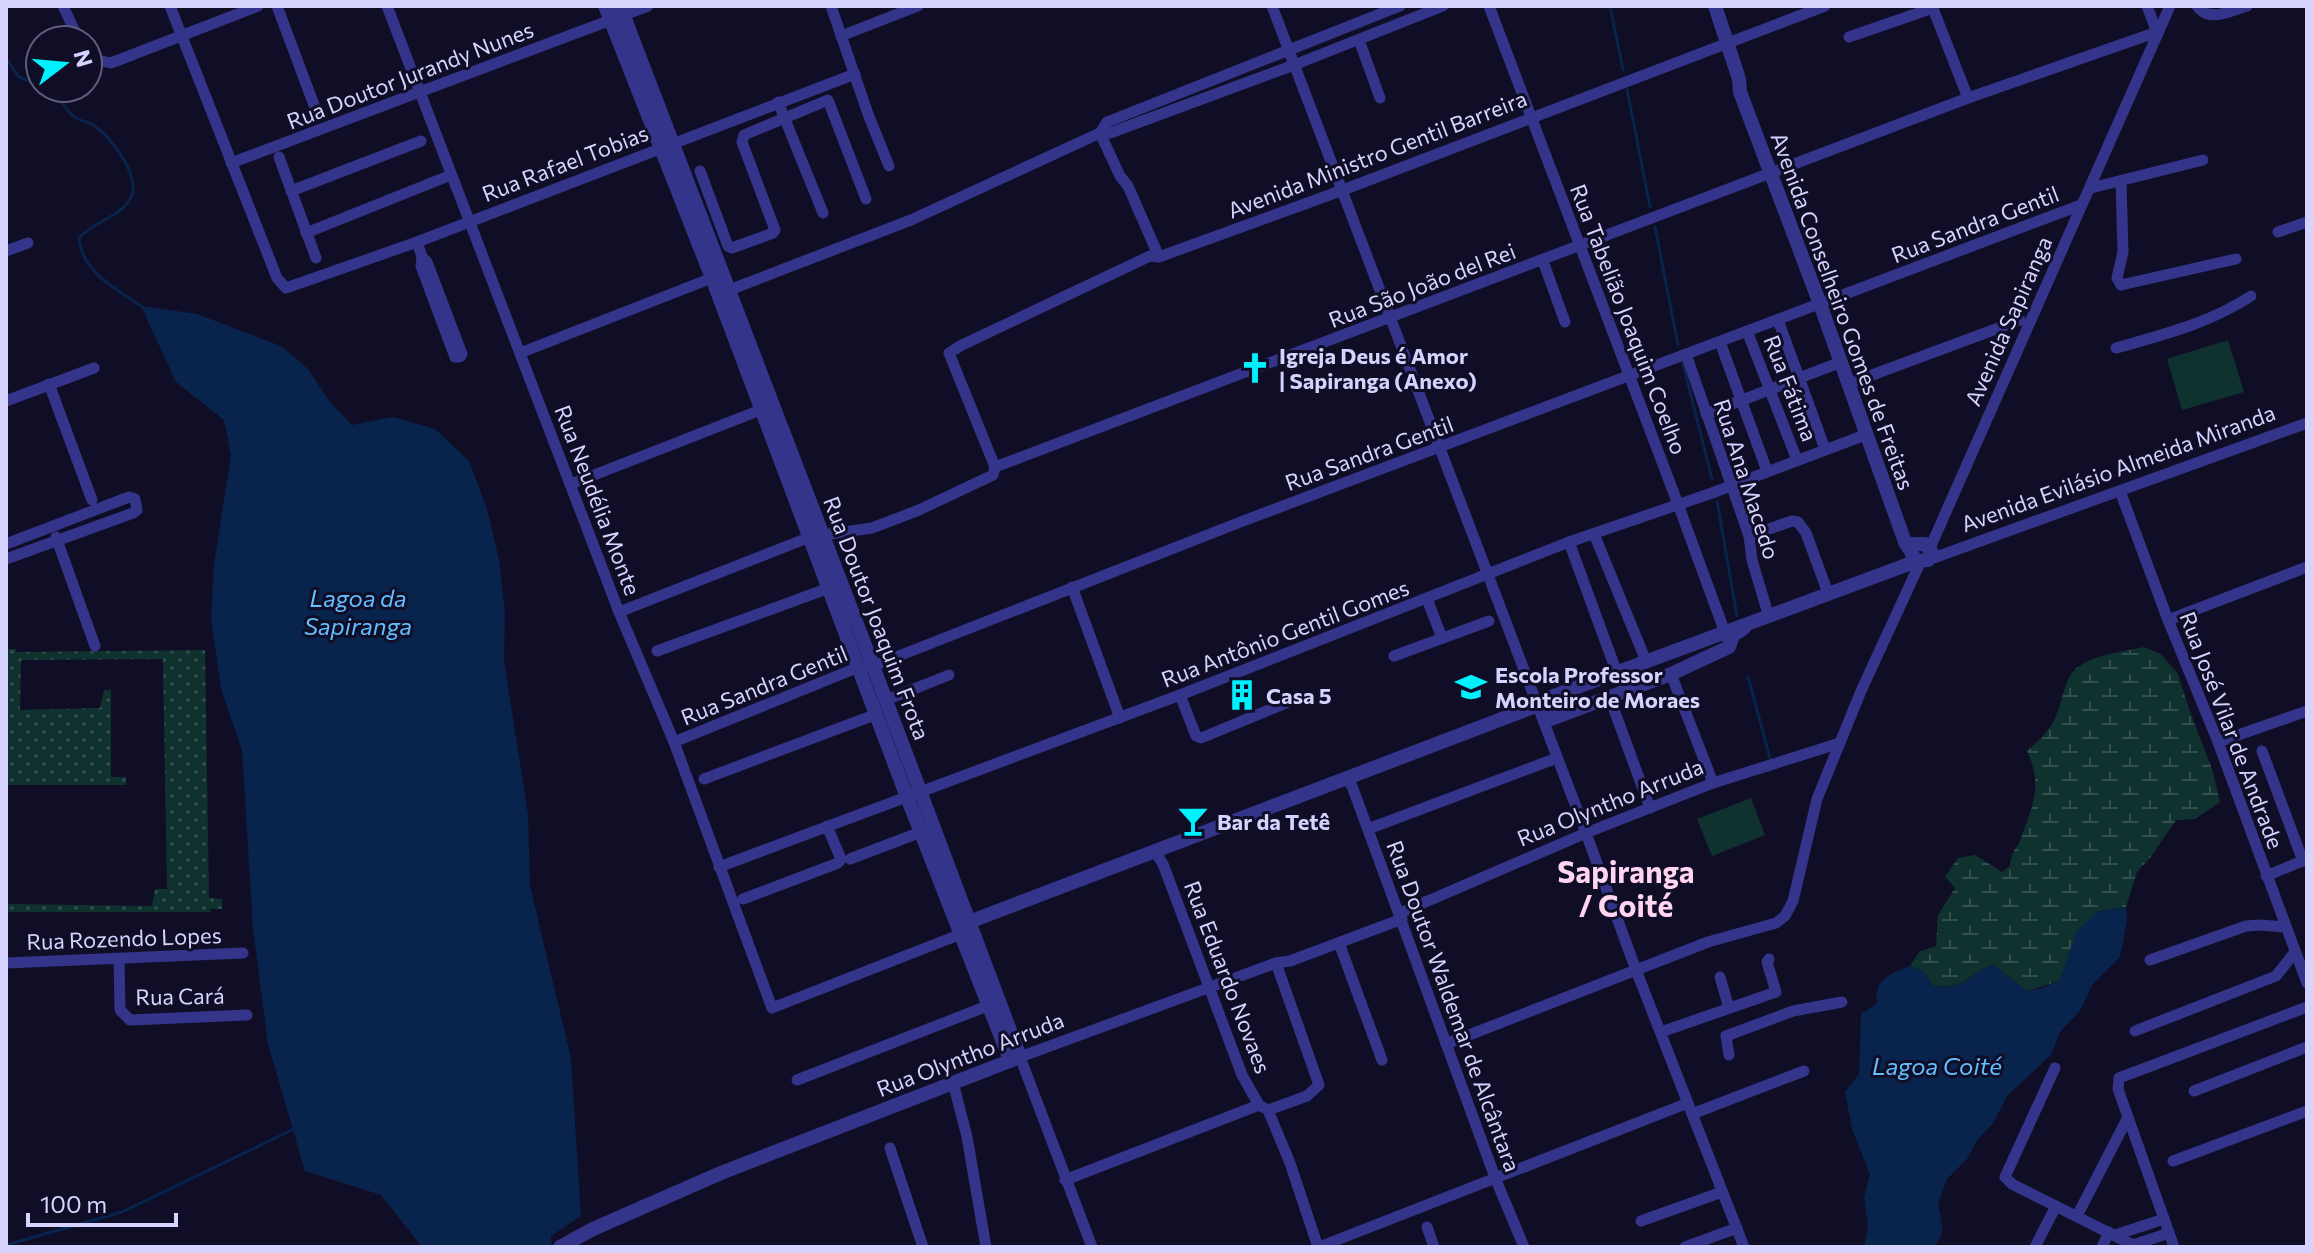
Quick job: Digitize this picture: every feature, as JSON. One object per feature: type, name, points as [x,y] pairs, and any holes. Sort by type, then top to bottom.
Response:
[{"type":"street","points":[[170,6],[231,163]]},
{"type":"street","points":[[104,61],[111,63],[258,6]]},
{"type":"street","points":[[277,6],[317,113]]},
{"type":"street","name":"Rua Neudélia Monte","points":[[387,6],[619,612],[674,742],[772,1008]]},
{"type":"street","name":"Rua Doutor Joaquim Frota","points":[[605,6],[618,14],[866,666],[877,714],[913,795],[1092,1247]]},
{"type":"street","name":"Rua Doutor Jurandy Nunes","points":[[231,163],[618,14],[648,6]]},
{"type":"street","points":[[831,6],[889,166]]},
{"type":"street","points":[[841,36],[918,6]]},
{"type":"street","points":[[1272,6],[1636,970],[1744,1247]]},
{"type":"street","points":[[1100,133],[1107,122],[1400,6]]},
{"type":"street","points":[[724,293],[911,220],[1100,133],[1110,133],[1294,65],[1443,6]]},
{"type":"street","name":"Rua Tabelião Joaquim Coelho","points":[[1489,6],[1729,647]]},
{"type":"street","name":"Avenida Conselheiro Gomes de Freitas","points":[[1705,6],[1740,82],[1740,92],[1820,304],[1865,435],[1921,554]]},
{"type":"street","name":"Avenida Conselheiro Gomes de Freitas","points":[[1715,6],[1724,44]]},
{"type":"street","name":"Avenida Ministro Gentil Barreira","points":[[995,467],[949,353],[974,339],[1150,256],[1159,257],[1343,190],[1825,6]]},
{"type":"street","points":[[2147,6],[2157,32]]},
{"type":"street","name":"Avenida Sapiranga","points":[[1636,970],[1708,942],[1776,923],[1785,916],[1793,901],[1817,799],[1840,743],[1921,554],[2091,188],[2170,6]]},
{"type":"street","points":[[2197,6],[2210,16],[2247,6]]},
{"type":"street","points":[[1849,37],[1932,7],[1968,98]]},
{"type":"street","name":"Rua São João del Rei","points":[[619,612],[816,537],[872,528],[993,475],[995,467],[1968,98],[2157,32]]},
{"type":"street","points":[[1359,40],[1380,98]]},
{"type":"street","name":"Rua Rafael Tobias","points":[[231,163],[277,278],[281,285],[288,288],[417,242],[855,74]]},
{"type":"street","points":[[700,171],[728,246],[732,248],[773,233],[775,230],[742,142],[746,133],[829,101],[866,199]]},
{"type":"street","points":[[778,102],[823,213]]},
{"type":"street","points":[[1100,133],[1120,176],[1128,186],[1159,257]]},
{"type":"street","points":[[291,191],[421,141]]},
{"type":"street","points":[[279,157],[316,258]]},
{"type":"street","name":"Rua Sandra Gentil","points":[[2091,188],[2203,160]]},
{"type":"street","points":[[306,233],[451,175]]},
{"type":"street","points":[[2121,181],[2123,252],[2117,278],[2121,285],[2236,259]]},
{"type":"street","name":"Rua Sandra Gentil","points":[[674,742],[1072,587],[2081,205]]},
{"type":"street","points":[[2278,232],[2307,222]]},
{"type":"street","points":[[417,242],[422,257],[421,266],[452,349],[455,357],[460,357],[462,354],[427,262],[422,257]]},
{"type":"street","points":[[6,251],[28,243]]},
{"type":"street","points":[[1543,261],[1565,322]]},
{"type":"street","points":[[520,353],[718,276]]},
{"type":"street","points":[[2116,348],[2202,323],[2251,296]]},
{"type":"street","points":[[1778,320],[1825,449]]},
{"type":"street","points":[[1848,384],[2020,320]]},
{"type":"street","name":"Rua Fátima","points":[[1747,331],[1797,460]]},
{"type":"street","points":[[1720,342],[1767,471]]},
{"type":"street","name":"Rua Ana Macedo","points":[[1686,354],[1749,536],[1752,560],[1769,617]]},
{"type":"street","points":[[1706,414],[1841,362]]},
{"type":"street","points":[[6,401],[94,368]]},
{"type":"street","points":[[49,384],[92,500]]},
{"type":"street","points":[[571,484],[767,407]]},
{"type":"street","name":"Avenida Evilásio Almeida Miranda","points":[[1536,706],[1551,719],[1671,674],[1729,647],[1733,635],[1748,626],[1921,554],[2120,491],[2307,423]]},
{"type":"street","name":"Rua Antônio Gentil Gomes","points":[[719,867],[1120,718],[1569,542],[1865,435]]},
{"type":"street","name":"Rua José Vilar de Andrade","points":[[2120,491],[2218,742],[2307,983]]},
{"type":"street","points":[[6,544],[129,497],[136,501],[138,509],[135,513],[6,559]]},
{"type":"street","points":[[1749,536],[1792,521],[1798,522],[1806,533],[1828,593]]},
{"type":"street","points":[[53,526],[95,646]]},
{"type":"street","points":[[1594,534],[1646,661]]},
{"type":"street","name":"Rua Doutor Joaquim Frota","points":[[816,537],[829,588],[866,666],[886,700],[921,832],[964,925]]},
{"type":"street","points":[[1569,542],[1617,673]]},
{"type":"street","points":[[2168,620],[2307,567]]},
{"type":"street","points":[[1072,587],[1120,718]]},
{"type":"street","points":[[657,651],[829,588]]},
{"type":"street","points":[[1427,599],[1442,638]]},
{"type":"street","points":[[1394,656],[1489,621]]},
{"type":"street","name":"Avenida Evilásio Almeida Miranda","points":[[772,1008],[956,936],[964,925],[1536,706],[1548,698],[1748,626]]},
{"type":"street","points":[[1671,674],[1713,783]]},
{"type":"street","points":[[886,700],[949,675]]},
{"type":"street","points":[[1180,695],[1196,736],[1201,738],[1303,696]]},
{"type":"street","points":[[1609,696],[1650,808]]},
{"type":"street","points":[[2218,742],[2307,711]]},
{"type":"street","points":[[704,779],[877,714]]},
{"type":"street","name":"Rua Olyntho Arruda","points":[[562,1246],[593,1229],[721,1173],[953,1082],[1211,986],[1339,943],[1586,833],[1713,783],[1840,743]]},
{"type":"street","points":[[2262,751],[2305,860],[2266,876]]},
{"type":"street","points":[[1368,829],[1557,758]]},
{"type":"street","name":"Rua Doutor Waldemar de Alcântara","points":[[1346,779],[1352,786],[1496,1180],[1524,1247]]},
{"type":"street","points":[[743,899],[838,863],[841,859],[827,826]]},
{"type":"street","points":[[850,859],[921,832]]},
{"type":"street","name":"Rua Eduardo Novaes","points":[[1155,852],[1163,864],[1211,986],[1242,1075],[1263,1108],[1290,1163],[1318,1247]]},
{"type":"street","points":[[2150,960],[2246,926],[2285,927]]},
{"type":"street","points":[[1339,943],[1382,1060]]},
{"type":"street","points":[[2135,1031],[2276,976],[2295,952]]},
{"type":"street","name":"Rua Rozendo Lopes","points":[[6,963],[243,953]]},
{"type":"street","name":"Rua Cará","points":[[119,959],[120,1010],[130,1020],[247,1015]]},
{"type":"street","points":[[1661,1032],[1776,992],[1767,962],[1769,959]]},
{"type":"street","points":[[1065,1180],[1263,1108],[1307,1096],[1319,1085],[1276,963]]},
{"type":"street","points":[[1446,1044],[1636,970]]},
{"type":"street","points":[[1720,977],[1744,1028]]},
{"type":"street","points":[[1729,1055],[1726,1036],[1793,1011],[1842,1002]]},
{"type":"street","points":[[797,1080],[994,1004]]},
{"type":"street","points":[[2174,1247],[2117,1085],[2119,1078],[2307,1007]]},
{"type":"street","points":[[2194,1091],[2307,1047]]},
{"type":"street","points":[[2055,1068],[2005,1177],[2135,1246],[2169,1233]]},
{"type":"street","points":[[1318,1247],[1690,1109],[1804,1071]]},
{"type":"street","points":[[953,1082],[970,1151],[986,1247]]},
{"type":"street","points":[[2173,1161],[2307,1111]]},
{"type":"street","points":[[2077,1216],[2128,1117]]},
{"type":"street","points":[[890,1148],[923,1247]]},
{"type":"street","points":[[1641,1221],[1722,1192]]},
{"type":"street","points":[[2035,1247],[2056,1206]]},
{"type":"street","points":[[2102,1247],[2112,1234],[2164,1219]]},
{"type":"street","points":[[1427,1227],[1434,1247]]},
{"type":"street","points":[[1685,1247],[1737,1228]]},
{"type":"green space","points":[[2228,340],[2244,392],[2182,410],[2167,359]]},
{"type":"green space","points":[[2144,647],[2161,654],[2178,674],[2213,772],[2220,802],[2195,819],[2176,820],[2137,872],[2126,907],[2098,911],[2059,981],[2027,991],[1993,965],[1960,983],[1933,986],[1924,972],[1910,966],[1919,952],[1936,946],[1938,915],[1955,888],[1945,877],[1958,858],[1975,855],[2002,872],[2010,866],[2034,795],[2034,774],[2027,751],[2053,723],[2069,678],[2078,667],[2093,659]]},
{"type":"green space","points":[[6,649],[16,649],[16,652],[205,650],[209,898],[222,899],[222,909],[210,909],[210,912],[6,912],[6,904],[152,906],[155,889],[167,889],[163,659],[21,660],[20,710],[100,708],[104,690],[111,690],[111,777],[126,777],[126,785],[6,785]]},
{"type":"green space","points":[[1751,798],[1765,835],[1712,856],[1697,819]]},
{"type":"water","name":"Lagoa da Sapiranga","points":[[141,306],[197,314],[281,346],[308,369],[330,402],[352,425],[393,417],[435,429],[469,461],[487,509],[499,560],[505,612],[504,661],[528,814],[530,886],[571,1058],[581,1216],[551,1236],[552,1247],[422,1247],[381,1195],[305,1171],[268,1044],[253,929],[242,750],[221,689],[211,618],[214,565],[231,455],[224,420],[176,382]]},
{"type":"water","name":"Lagoa Coité","points":[[2126,907],[2127,921],[2120,957],[2092,985],[2080,1011],[2060,1032],[2051,1055],[2008,1095],[1993,1123],[1978,1139],[1967,1159],[1947,1179],[1938,1204],[1943,1231],[1935,1247],[1864,1247],[1868,1227],[1864,1197],[1870,1175],[1852,1129],[1845,1092],[1859,1074],[1861,1014],[1877,1003],[1881,983],[1910,966],[1924,972],[1933,986],[1954,986],[1993,965],[2027,991],[2042,988],[2059,981],[2077,931],[2098,911]]},
{"type":"waterway","points":[[1610,6],[1623,70]]},
{"type":"waterway","points":[[6,58],[19,77],[24,79]]},
{"type":"waterway","points":[[1627,89],[1650,207]]},
{"type":"waterway","points":[[63,104],[72,115],[102,132],[118,150],[130,171],[133,192],[129,201],[79,238],[86,261],[93,270],[142,307]]},
{"type":"waterway","points":[[1655,227],[1678,345]]},
{"type":"waterway","points":[[1683,364],[1712,479]]},
{"type":"waterway","points":[[1717,501],[1737,616]]},
{"type":"waterway","points":[[1748,677],[1770,758]]},
{"type":"waterway","points":[[6,1245],[122,1212],[294,1129]]},
{"type":"place","name":"Igreja Deus é Amor | Sapiranga (Anexo)","points":[[1255,368]]},
{"type":"place","name":"Escola Professor Monteiro de Moraes","points":[[1471,687]]},
{"type":"place","name":"Casa 5","points":[[1242,695]]},
{"type":"place","name":"Bar da Tetê","points":[[1193,821]]},
{"type":"district","name":"Sapiranga / Coité","points":[[1626,887]]}]
